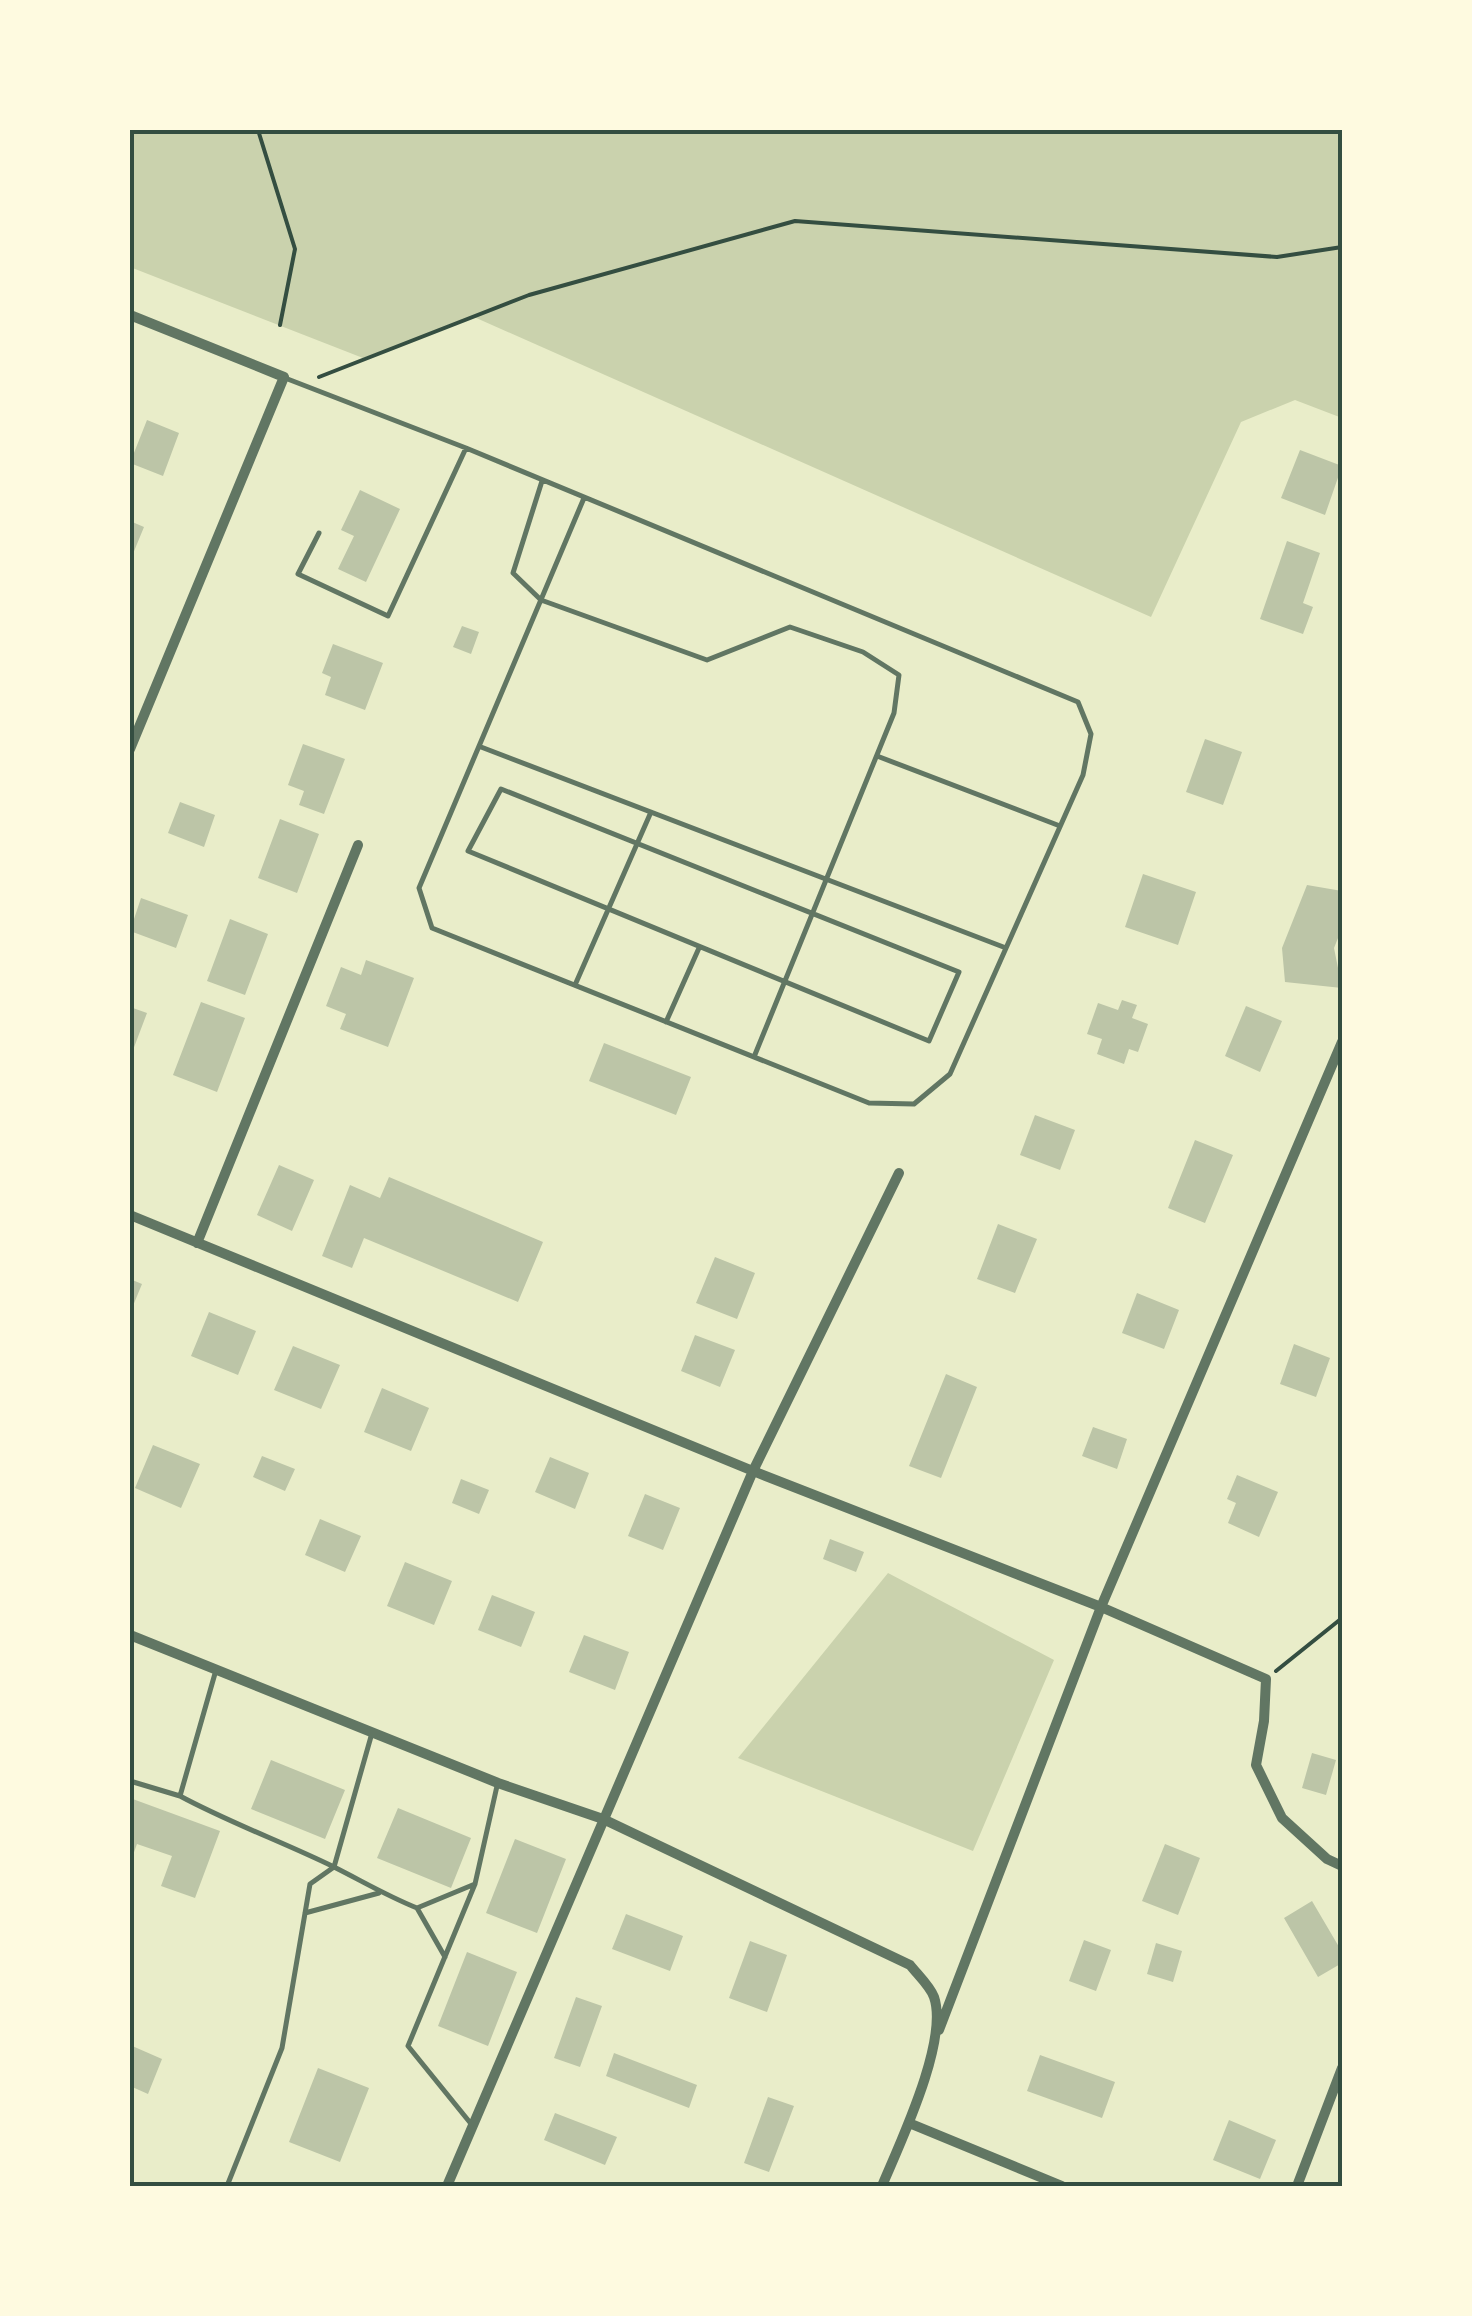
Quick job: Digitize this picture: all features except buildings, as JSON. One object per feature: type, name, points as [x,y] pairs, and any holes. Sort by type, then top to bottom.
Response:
[{"type":"street","points":[[130,315],[284,378],[130,749]]},
{"type":"street","points":[[197,1243],[358,845]]},
{"type":"street","points":[[882,2186],[1101,1607],[1342,1042]]},
{"type":"street","points":[[446,2186],[753,1471],[899,1172]]},
{"type":"street","points":[[130,1216],[753,1471],[1101,1607],[1266,1679],[1256,1765],[1282,1818],[1327,1859],[1342,1866]]},
{"type":"street","points":[[130,1635],[498,1783],[603,1818],[910,1965],[934,1996],[937,2036]]},
{"type":"street","points":[[1297,2186],[1342,2068]]},
{"type":"street","points":[[908,2123],[1062,2186]]},
{"type":"lane","points":[[284,378],[466,448],[1078,702],[1091,734],[1082,775],[950,1074],[914,1104],[869,1103],[432,928],[420,888],[584,498]]},
{"type":"lane","points":[[319,533],[298,574],[388,616],[466,448]]},
{"type":"lane","points":[[542,481],[513,573],[541,600],[706,660],[790,627],[863,652],[899,675],[894,712],[754,1057]]},
{"type":"lane","points":[[480,746],[1006,948]]},
{"type":"lane","points":[[876,756],[1060,826]]},
{"type":"lane","points":[[501,789],[959,972],[928,1041],[608,910],[468,851],[501,789]]},
{"type":"lane","points":[[575,986],[652,812]]},
{"type":"lane","points":[[666,1022],[698,948]]},
{"type":"lane","points":[[180,1796],[216,1670]]},
{"type":"lane","points":[[227,2186],[282,2048],[310,1884],[334,1867],[372,1732]]},
{"type":"lane","points":[[130,1781],[180,1796],[236,1826],[334,1867],[378,1893],[417,1908],[445,1958]]},
{"type":"lane","points":[[472,2124],[408,2046],[475,1884],[498,1783]]},
{"type":"lane","points":[[417,1908],[475,1884]]},
{"type":"lane","points":[[305,1913],[378,1893]]},
{"type":"path","points":[[258,130],[295,250],[280,326]]},
{"type":"path","points":[[301,384],[528,294],[795,221],[1278,257],[1342,247]]},
{"type":"path","points":[[1266,1679],[1342,1618]]},
{"type":"green space","points":[[130,130],[1342,130],[1342,418],[1295,400],[1241,422],[1151,617],[474,317],[363,358],[130,267]]},
{"type":"green space","points":[[888,1573],[1054,1660],[973,1851],[738,1758]]}]
